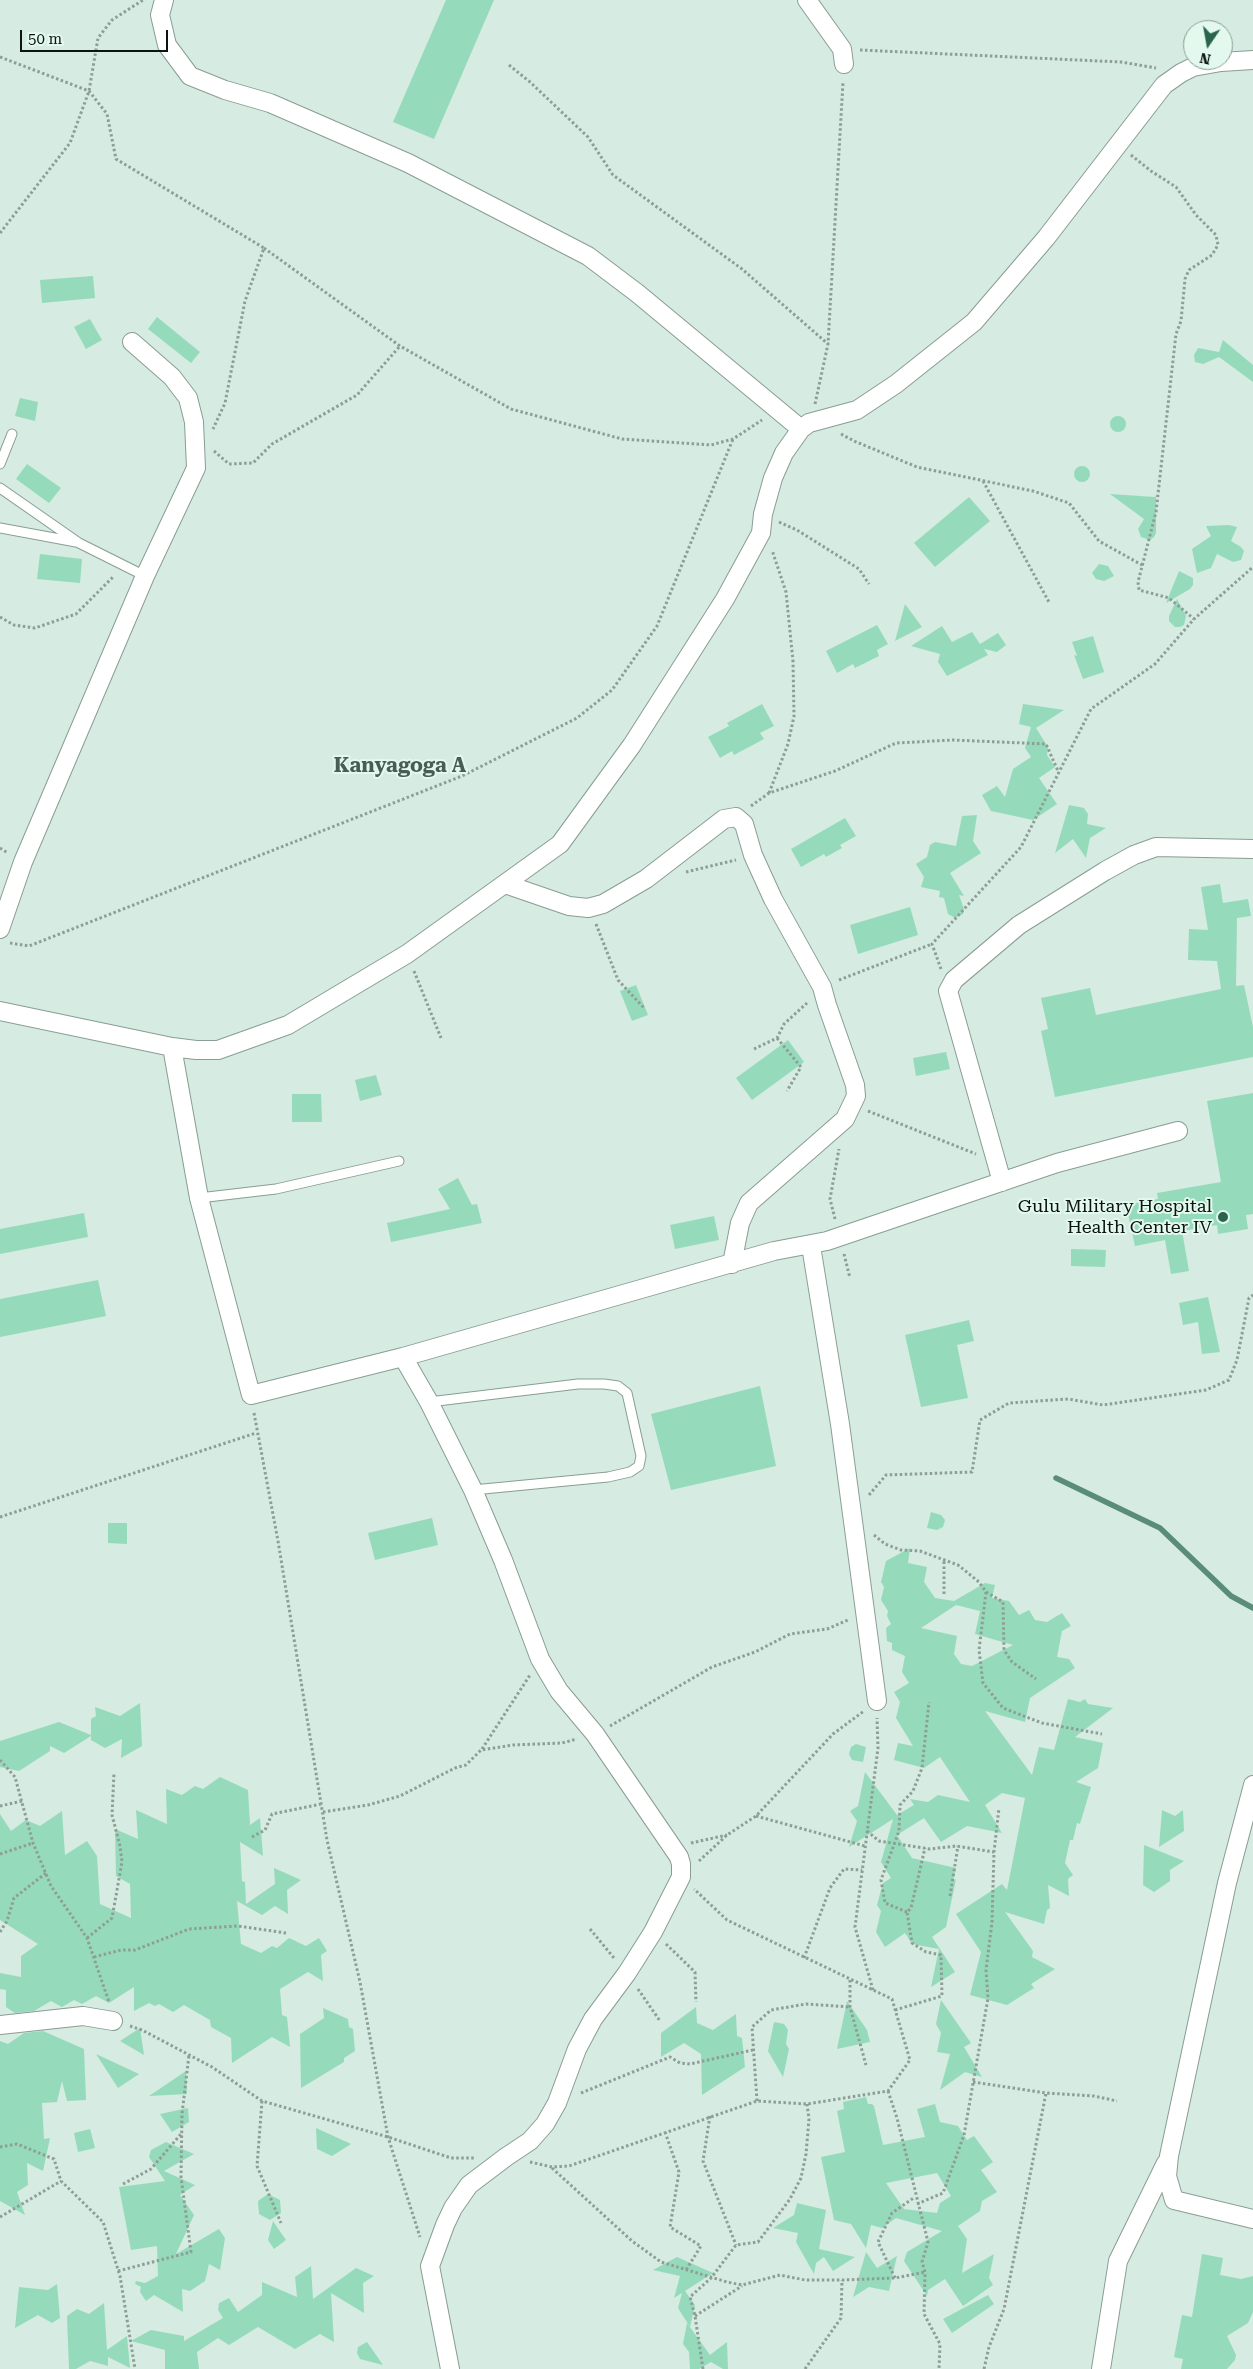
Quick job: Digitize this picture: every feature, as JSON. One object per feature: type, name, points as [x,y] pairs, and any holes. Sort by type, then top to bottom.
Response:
[{"type":"street","points":[[164,0],[160,15],[167,45],[190,76],[225,90],[270,103],[408,163],[588,256],[637,293],[778,411],[810,424]]},
{"type":"street","points":[[806,0],[843,56]]},
{"type":"street","points":[[0,1010],[172,1047],[218,1050],[288,1025],[407,954],[560,844],[632,745],[725,599],[761,533],[763,514],[773,478],[784,453],[810,424],[856,410],[888,389],[974,322],[1046,238],[1164,85],[1193,67],[1221,62],[1253,60]]},
{"type":"street","points":[[0,929],[23,862],[145,576],[196,468],[194,422],[188,398],[172,377],[132,342]]},
{"type":"street","points":[[506,884],[568,906],[588,908],[603,904],[646,879],[724,819],[736,817],[744,824],[754,856],[772,899],[823,991],[855,1085],[856,1096],[849,1112],[749,1203],[740,1223],[732,1264]]},
{"type":"street","points":[[1002,1182],[948,991],[954,980],[1019,925],[1134,855],[1156,847],[1253,849]]},
{"type":"street","points":[[172,1047],[199,1198],[251,1395],[403,1357],[774,1251],[810,1246],[1002,1182],[1130,1142],[1178,1131]]},
{"type":"street","points":[[810,1246],[852,1515],[877,1700]]},
{"type":"street","points":[[403,1357],[429,1402],[472,1490],[503,1560],[540,1659],[558,1691],[595,1734],[672,1847],[681,1864],[681,1877],[653,1932],[627,1973],[593,2019],[577,2049],[557,2103],[545,2124],[530,2141],[470,2185],[453,2208],[444,2226],[430,2266],[450,2369]]},
{"type":"street","points":[[1253,1785],[1227,1883],[1169,2156],[1167,2176],[1174,2200],[1253,2219]]},
{"type":"street","points":[[0,2025],[83,2016],[113,2021]]},
{"type":"street","points":[[1101,2369],[1118,2261],[1169,2156]]},
{"type":"lane","points":[[0,464],[12,434]]},
{"type":"lane","points":[[0,488],[79,543],[145,576]]},
{"type":"lane","points":[[0,528],[79,543]]},
{"type":"lane","points":[[199,1198],[276,1189],[399,1161]]},
{"type":"lane","points":[[429,1402],[586,1384],[618,1386],[627,1394],[641,1456],[639,1466],[630,1472],[608,1477],[472,1490]]},
{"type":"path","points":[[0,234],[70,142],[89,90],[98,38],[112,20],[143,0]]},
{"type":"path","points":[[1142,565],[1099,541],[1069,503],[1033,491],[917,467],[810,424],[828,344],[843,56],[1120,62],[1181,73]]},
{"type":"path","points":[[0,57],[89,90],[107,114],[116,159],[264,248],[400,346],[511,408],[622,439],[711,445],[733,439],[778,411]]},
{"type":"path","points":[[509,65],[530,82],[588,137],[613,175],[742,269],[828,344]]},
{"type":"path","points":[[1118,145],[1151,171],[1176,187],[1196,215],[1216,235],[1218,245],[1212,255],[1189,270],[1186,279],[1181,321],[1176,334],[1156,512],[1138,582],[1139,590],[1169,598],[1194,619]]},
{"type":"path","points":[[210,435],[225,403],[245,301],[264,248]]},
{"type":"path","points":[[212,448],[229,464],[253,463],[272,444],[357,395],[400,346]]},
{"type":"path","points":[[0,941],[29,946],[462,776],[576,718],[612,690],[657,626],[733,439]]},
{"type":"path","points":[[983,481],[1050,604]]},
{"type":"path","points":[[763,514],[797,530],[860,569],[869,584]]},
{"type":"path","points":[[761,533],[774,553],[786,592],[793,660],[794,716],[788,744],[769,793]]},
{"type":"path","points":[[0,617],[14,625],[35,628],[76,614],[124,567]]},
{"type":"path","points":[[754,1049],[777,1038],[784,1024],[823,991],[932,944],[1021,847],[1091,709],[1155,664],[1194,619],[1253,567]]},
{"type":"path","points":[[736,817],[769,793],[835,770],[896,743],[953,740],[1046,744],[1058,771]]},
{"type":"path","points":[[685,872],[754,856]]},
{"type":"path","points":[[588,908],[618,980],[645,1009]]},
{"type":"path","points":[[932,944],[948,991]]},
{"type":"path","points":[[407,954],[441,1038]]},
{"type":"path","points":[[777,1038],[801,1067],[786,1091]]},
{"type":"path","points":[[850,1278],[830,1199],[849,1112],[995,1161]]},
{"type":"path","points":[[1036,1679],[1012,1662],[1004,1650],[1003,1602],[986,1592],[979,1582],[958,1565],[920,1551],[901,1550],[885,1544],[852,1515],[886,1475],[972,1472],[980,1420],[1009,1403],[1068,1399],[1103,1405],[1206,1390],[1229,1380],[1237,1360],[1249,1298],[1253,1295]]},
{"type":"path","points":[[251,1395],[256,1433],[278,1541],[322,1812],[360,1982],[388,2137],[421,2238]]},
{"type":"path","points":[[0,1517],[256,1433]]},
{"type":"path","points":[[944,1560],[944,1594]]},
{"type":"path","points":[[986,1592],[979,1650],[983,1683],[991,1695],[1003,1708],[1042,1723],[1102,1734]]},
{"type":"path","points":[[481,1750],[562,1743],[595,1734],[712,1667],[755,1652],[790,1634],[827,1630],[865,1612]]},
{"type":"path","points":[[322,1812],[368,1805],[400,1796],[454,1768],[466,1765],[481,1750],[540,1659]]},
{"type":"path","points":[[0,1760],[15,1777],[33,1843],[50,1886],[87,1938],[113,2021],[142,2030],[189,2054],[212,2067],[262,2101],[388,2137],[451,2158],[506,2157],[552,2167],[569,2166],[757,2100],[807,2104],[888,2091],[910,2060],[892,2000],[727,1920],[681,1877],[727,1835],[756,1816],[833,1734],[877,1700]]},
{"type":"path","points":[[873,1991],[855,1927],[878,1748],[877,1700]]},
{"type":"path","points":[[907,1912],[885,1903],[880,1880],[899,1831],[900,1805],[913,1791],[922,1768],[930,1702]]},
{"type":"path","points":[[87,1938],[112,1918],[122,1862],[112,1815],[114,1773]]},
{"type":"path","points":[[0,1806],[22,1801]]},
{"type":"path","points":[[252,1836],[265,1830],[272,1814],[321,1804]]},
{"type":"path","points":[[917,2204],[943,2193],[964,2135],[988,1998],[986,1970],[992,1922],[994,1852],[999,1808]]},
{"type":"path","points":[[756,1816],[865,1846]]},
{"type":"path","points":[[867,1831],[879,1840],[893,1843],[925,1848],[958,1846],[994,1852]]},
{"type":"path","points":[[672,1847],[727,1835]]},
{"type":"path","points":[[0,1854],[33,1843]]},
{"type":"path","points":[[950,1896],[958,1846]]},
{"type":"path","points":[[907,1912],[911,1908],[925,1848]]},
{"type":"path","points":[[804,1958],[830,1888],[844,1869],[862,1870]]},
{"type":"path","points":[[0,1932],[7,1921],[14,1898],[46,1873]]},
{"type":"path","points":[[895,2010],[942,1996],[941,1955],[926,1952],[912,1943],[907,1912]]},
{"type":"path","points":[[94,1957],[121,1950],[135,1950],[189,1929],[238,1926],[286,1933]]},
{"type":"path","points":[[653,1932],[695,1972],[696,2002]]},
{"type":"path","points":[[850,1980],[850,2007],[866,2065]]},
{"type":"path","points":[[757,2100],[752,2050],[752,2027],[771,2010],[806,2004],[850,2007]]},
{"type":"path","points":[[557,2103],[670,2057],[690,2064],[752,2050]]},
{"type":"path","points":[[118,2271],[191,2252],[181,2177],[182,2114],[189,2054]]},
{"type":"path","points":[[973,2082],[1046,2093],[1094,2096],[1117,2101]]},
{"type":"path","points":[[888,2091],[897,2118],[915,2197],[928,2242],[922,2262],[926,2272],[924,2314],[940,2344],[939,2369]]},
{"type":"path","points":[[984,2369],[989,2348],[1004,2309],[1046,2093]]},
{"type":"path","points":[[262,2101],[257,2166],[281,2223]]},
{"type":"path","points":[[703,2369],[695,2316],[690,2297],[712,2278],[736,2245],[758,2242],[790,2199],[802,2178],[809,2118],[807,2104]]},
{"type":"path","points":[[710,2115],[703,2161],[736,2245]]},
{"type":"path","points":[[665,2132],[679,2172],[670,2227],[701,2246],[686,2270]]},
{"type":"path","points":[[123,2184],[151,2169],[182,2134]]},
{"type":"path","points":[[0,2147],[17,2144],[54,2159],[61,2182],[103,2222],[118,2271],[134,2369]]},
{"type":"path","points":[[552,2167],[632,2241],[661,2262],[742,2285]]},
{"type":"path","points":[[0,2217],[61,2182]]},
{"type":"path","points":[[895,2278],[878,2242],[892,2213],[915,2197]]},
{"type":"path","points":[[695,2316],[742,2285],[780,2276],[805,2280],[842,2280],[895,2278],[926,2272]]},
{"type":"path","points":[[805,2369],[841,2318],[842,2280]]},
{"type":"building","points":[[446,0],[494,0],[434,139],[393,122]]},
{"type":"building","points":[[93,276],[95,298],[42,303],[40,280]]},
{"type":"building","points":[[157,317],[200,352],[191,363],[148,329]]},
{"type":"building","points":[[90,319],[102,340],[86,349],[74,327]]},
{"type":"building","points":[[1223,340],[1253,365],[1253,382],[1219,357],[1203,364],[1195,362],[1194,355],[1198,348],[1219,352]]},
{"type":"building","points":[[20,398],[38,402],[35,421],[15,416]]},
{"type":"building","points":[[1118,416],[1124,418],[1126,424],[1124,430],[1118,432],[1112,430],[1110,424],[1112,418]]},
{"type":"building","points":[[27,464],[61,488],[49,503],[16,479]]},
{"type":"building","points":[[1082,466],[1088,468],[1090,474],[1088,480],[1082,482],[1076,480],[1074,474],[1076,468]]},
{"type":"building","points":[[1110,494],[1155,497],[1156,495],[1156,533],[1154,537],[1150,540],[1141,537],[1138,529],[1144,519]]},
{"type":"building","points":[[969,497],[990,521],[935,567],[914,543]]},
{"type":"building","points":[[1229,525],[1237,527],[1231,541],[1244,551],[1241,560],[1233,562],[1217,554],[1211,568],[1197,573],[1192,549],[1211,536],[1206,526]]},
{"type":"building","points":[[40,554],[82,559],[80,583],[37,579]]},
{"type":"building","points":[[1099,564],[1108,566],[1114,576],[1104,581],[1096,579],[1092,573]]},
{"type":"building","points":[[1179,571],[1193,578],[1193,585],[1190,589],[1166,603]]},
{"type":"building","points":[[1177,599],[1186,616],[1184,625],[1180,627],[1175,627],[1169,621],[1169,616]]},
{"type":"building","points":[[905,604],[922,627],[895,641]]},
{"type":"building","points":[[877,625],[888,644],[877,650],[879,656],[855,668],[853,664],[837,673],[826,651]]},
{"type":"building","points":[[942,626],[952,642],[972,632],[980,644],[998,633],[1006,645],[997,652],[984,649],[988,655],[947,676],[938,662],[940,654],[911,646]]},
{"type":"building","points":[[1093,636],[1104,672],[1083,679],[1074,655],[1077,656],[1072,642]]},
{"type":"building","points":[[762,704],[774,726],[760,733],[764,739],[734,755],[732,751],[720,758],[708,737],[729,726],[727,723]]},
{"type":"building","points":[[1023,704],[1064,710],[1036,728],[1048,747],[1047,755],[1055,767],[1039,778],[1057,804],[1033,820],[991,811],[982,795],[997,786],[1005,797],[1013,769],[1031,757],[1025,748],[1031,727],[1019,724]]},
{"type":"building","points":[[1069,805],[1084,808],[1088,814],[1087,824],[1106,828],[1090,838],[1086,858],[1073,839],[1055,853]]},
{"type":"building","points":[[977,815],[973,841],[981,853],[950,873],[964,896],[959,895],[964,909],[963,914],[955,918],[948,914],[944,898],[939,897],[940,891],[921,887],[924,877],[916,864],[927,857],[930,845],[935,842],[956,846],[962,816]]},
{"type":"building","points":[[845,818],[856,836],[840,845],[842,848],[826,857],[824,854],[801,867],[791,849]]},
{"type":"building","points":[[1220,884],[1223,903],[1248,899],[1251,916],[1237,918],[1236,986],[1244,985],[1253,1027],[1253,1057],[1055,1097],[1041,1031],[1048,1029],[1041,998],[1090,988],[1096,1015],[1221,989],[1217,961],[1188,960],[1189,929],[1208,930],[1201,887]]},
{"type":"building","points":[[910,907],[918,935],[858,954],[850,925]]},
{"type":"building","points":[[636,985],[648,1015],[632,1021],[620,991]]},
{"type":"building","points":[[788,1040],[804,1062],[752,1100],[736,1078]]},
{"type":"building","points":[[946,1052],[950,1069],[916,1076],[913,1058]]},
{"type":"building","points":[[376,1075],[382,1095],[360,1101],[355,1080]]},
{"type":"building","points":[[1253,1093],[1253,1214],[1246,1215],[1248,1229],[1218,1234],[1217,1225],[1182,1231],[1189,1271],[1171,1274],[1165,1240],[1135,1246],[1126,1205],[1158,1199],[1157,1193],[1221,1182],[1207,1101]]},
{"type":"building","points":[[292,1094],[321,1094],[322,1122],[292,1122]]},
{"type":"building","points":[[458,1178],[472,1205],[477,1204],[482,1223],[391,1242],[387,1223],[450,1209],[438,1189]]},
{"type":"building","points":[[84,1213],[88,1237],[0,1254],[0,1229]]},
{"type":"building","points":[[714,1216],[719,1240],[675,1249],[670,1225]]},
{"type":"building","points":[[1071,1249],[1106,1250],[1105,1267],[1071,1266]]},
{"type":"building","points":[[98,1280],[106,1316],[0,1337],[0,1299]]},
{"type":"building","points":[[1208,1297],[1220,1352],[1202,1354],[1198,1322],[1183,1325],[1179,1303]]},
{"type":"building","points":[[969,1320],[974,1341],[957,1345],[968,1398],[921,1407],[905,1335]]},
{"type":"building","points":[[760,1386],[776,1466],[671,1490],[651,1414]]},
{"type":"building","points":[[931,1512],[941,1515],[945,1520],[943,1527],[937,1530],[927,1528]]},
{"type":"building","points":[[432,1518],[438,1545],[375,1560],[368,1533]]},
{"type":"building","points":[[108,1523],[127,1523],[127,1544],[108,1543]]},
{"type":"building","points":[[910,1548],[908,1563],[927,1567],[924,1582],[935,1598],[954,1601],[985,1583],[995,1585],[992,1598],[1009,1601],[1019,1615],[1029,1610],[1035,1620],[1047,1622],[1062,1613],[1071,1626],[1062,1631],[1057,1657],[1069,1659],[1075,1668],[1030,1698],[1025,1722],[985,1711],[1032,1775],[1039,1747],[1054,1750],[1068,1699],[1080,1702],[1085,1699],[1088,1704],[1113,1708],[1075,1737],[1103,1743],[1098,1768],[1076,1782],[1091,1787],[1080,1824],[1077,1823],[1073,1840],[1070,1840],[1065,1863],[1073,1875],[1068,1879],[1069,1896],[1048,1885],[1050,1908],[1047,1910],[1044,1924],[1005,1912],[1033,1951],[1032,1957],[1055,1969],[1031,1984],[1034,1988],[1007,2005],[970,1995],[981,1952],[956,1914],[1002,1884],[1007,1890],[1025,1798],[1002,1793],[985,1805],[1002,1833],[967,1826],[941,1842],[924,1818],[897,1835],[912,1858],[956,1868],[953,1881],[956,1879],[946,1927],[932,1937],[955,1972],[931,1987],[939,1949],[912,1944],[905,1933],[885,1947],[876,1932],[881,1911],[877,1905],[883,1883],[891,1878],[881,1862],[893,1819],[849,1847],[857,1821],[850,1811],[858,1806],[865,1772],[897,1815],[914,1805],[910,1799],[928,1802],[938,1795],[970,1802],[940,1757],[924,1768],[894,1760],[898,1743],[913,1746],[896,1718],[900,1702],[894,1692],[909,1683],[902,1672],[905,1656],[892,1650],[892,1643],[887,1641],[886,1628],[891,1624],[887,1616],[888,1611],[881,1600],[884,1587],[881,1582],[886,1561]],"holes":[[[956,1605],[980,1611],[975,1634],[1013,1645],[972,1666],[961,1664],[954,1654],[957,1636],[921,1628]]]},
{"type":"building","points":[[140,1703],[142,1746],[121,1758],[122,1739],[105,1748],[91,1740],[91,1736],[64,1753],[50,1746],[50,1751],[19,1771],[0,1767],[0,1741],[59,1722],[91,1735],[91,1719],[96,1716],[95,1707],[120,1716]]},
{"type":"building","points":[[856,1744],[866,1747],[863,1762],[852,1760],[849,1754],[851,1747]]},
{"type":"building","points":[[220,1777],[248,1790],[250,1825],[260,1818],[263,1856],[240,1842],[242,1881],[245,1882],[246,1904],[275,1884],[274,1868],[301,1880],[287,1890],[288,1914],[275,1906],[262,1915],[237,1901],[241,1944],[261,1953],[272,1946],[277,1948],[289,1938],[306,1946],[319,1938],[327,1951],[321,1955],[323,1981],[308,1972],[280,1989],[282,2015],[287,2017],[290,2047],[272,2037],[232,2063],[231,2038],[211,2027],[210,2020],[184,2005],[173,2012],[159,2004],[155,2006],[149,2003],[134,2011],[134,1987],[109,2003],[96,1996],[82,2004],[74,2000],[62,2007],[51,2001],[34,2011],[15,2013],[6,2007],[6,1990],[0,1989],[0,1973],[21,1977],[21,1956],[38,1944],[0,1920],[0,1814],[11,1831],[26,1820],[40,1826],[62,1811],[65,1855],[87,1841],[97,1856],[100,1904],[131,1918],[130,1884],[116,1876],[115,1829],[138,1839],[136,1810],[167,1824],[166,1789],[182,1795],[195,1786],[203,1789]]},
{"type":"building","points":[[1162,1810],[1175,1816],[1183,1810],[1184,1831],[1159,1847]]},
{"type":"building","points":[[1144,1845],[1184,1861],[1170,1870],[1170,1881],[1154,1892],[1143,1885]]},
{"type":"building","points":[[941,2000],[971,2043],[964,2047],[982,2077],[965,2072],[940,2090],[950,2054],[937,2052],[941,2033],[936,2024]]},
{"type":"building","points":[[847,2001],[867,2030],[870,2042],[837,2049]]},
{"type":"building","points":[[696,2007],[697,2023],[713,2030],[736,2014],[737,2036],[742,2038],[745,2067],[702,2095],[701,2054],[684,2043],[661,2057],[661,2033]]},
{"type":"building","points":[[323,2008],[348,2019],[349,2027],[353,2029],[355,2051],[344,2058],[344,2062],[301,2088],[300,2034],[324,2018]]},
{"type":"building","points":[[774,2022],[784,2024],[788,2030],[786,2044],[789,2049],[783,2077],[768,2051]]},
{"type":"building","points":[[140,2028],[144,2055],[120,2041]]},
{"type":"building","points":[[43,2031],[84,2049],[86,2100],[67,2101],[62,2081],[57,2102],[42,2103],[44,2139],[50,2138],[43,2171],[27,2163],[28,2185],[17,2192],[25,2215],[0,2201],[0,2041],[8,2044],[24,2033]]},
{"type":"building","points":[[96,2054],[139,2074],[118,2088]]},
{"type":"building","points":[[186,2071],[187,2094],[149,2096]]},
{"type":"building","points":[[866,2097],[868,2104],[874,2106],[883,2145],[925,2137],[917,2109],[935,2104],[940,2122],[958,2126],[967,2140],[974,2136],[993,2162],[981,2170],[997,2192],[982,2201],[980,2211],[958,2226],[967,2239],[962,2273],[994,2254],[989,2278],[993,2285],[963,2306],[945,2279],[928,2290],[927,2296],[904,2261],[907,2252],[942,2231],[896,2218],[882,2228],[871,2225],[866,2248],[851,2224],[834,2220],[821,2157],[845,2152],[837,2111],[844,2109],[843,2102]],"holes":[[[937,2173],[951,2196],[940,2203],[937,2213],[904,2209],[886,2183]]]},
{"type":"building","points":[[188,2108],[189,2122],[172,2132],[160,2114]]},
{"type":"building","points":[[316,2128],[351,2144],[332,2156],[317,2149]]},
{"type":"building","points":[[90,2129],[95,2148],[78,2152],[74,2133]]},
{"type":"building","points":[[166,2142],[194,2154],[164,2171],[195,2185],[180,2195],[194,2215],[176,2254],[219,2229],[225,2238],[220,2270],[209,2264],[205,2281],[190,2291],[182,2289],[183,2312],[154,2295],[146,2301],[140,2292],[141,2287],[135,2284],[136,2281],[145,2283],[158,2276],[157,2246],[131,2250],[119,2187],[165,2181],[149,2157],[151,2150]]},
{"type":"building","points":[[268,2194],[280,2200],[281,2213],[270,2220],[259,2214],[258,2201]]},
{"type":"building","points":[[797,2203],[826,2210],[819,2249],[855,2257],[833,2271],[824,2257],[816,2263],[814,2274],[796,2242],[798,2233],[773,2228],[794,2215]]},
{"type":"building","points":[[273,2221],[286,2240],[274,2249],[268,2240]]},
{"type":"building","points":[[866,2252],[877,2268],[897,2256],[889,2291],[869,2287],[853,2297]]},
{"type":"building","points":[[1202,2254],[1223,2258],[1220,2275],[1241,2279],[1253,2276],[1253,2312],[1248,2323],[1227,2336],[1236,2355],[1235,2360],[1227,2369],[1181,2369],[1183,2359],[1174,2357],[1182,2315],[1192,2317]]},
{"type":"building","points":[[677,2257],[713,2273],[685,2291],[695,2305],[690,2327],[678,2308],[682,2293],[674,2298],[680,2276],[653,2270]]},
{"type":"building","points":[[311,2266],[313,2299],[356,2268],[374,2276],[363,2283],[364,2313],[331,2293],[334,2342],[320,2334],[295,2349],[258,2327],[229,2345],[218,2338],[197,2352],[199,2369],[165,2369],[165,2350],[131,2341],[151,2330],[184,2336],[184,2341],[223,2318],[218,2310],[219,2303],[229,2298],[238,2312],[262,2295],[262,2282],[297,2297],[295,2277]]},
{"type":"building","points":[[57,2284],[60,2318],[52,2323],[38,2315],[15,2328],[19,2287],[48,2290]]},
{"type":"building","points":[[988,2295],[994,2304],[952,2333],[943,2319]]},
{"type":"building","points":[[104,2303],[107,2350],[127,2336],[130,2368],[108,2357],[108,2366],[90,2361],[76,2369],[69,2369],[67,2316],[77,2309],[89,2314]]},
{"type":"building","points":[[687,2323],[710,2355],[727,2342],[728,2369],[723,2369],[711,2362],[699,2369],[690,2369],[689,2352],[683,2344]]},
{"type":"building","points":[[367,2342],[383,2365],[360,2359],[357,2353],[358,2347]]},
{"type":"waterway","points":[[1056,1478],[1160,1528],[1231,1596],[1253,1608]]},
{"type":"place","name":"Gulu Military Hospital Health Center IV","points":[[1223,1217]]},
{"type":"district","name":"Kanyagoga A","points":[[400,766]]}]
